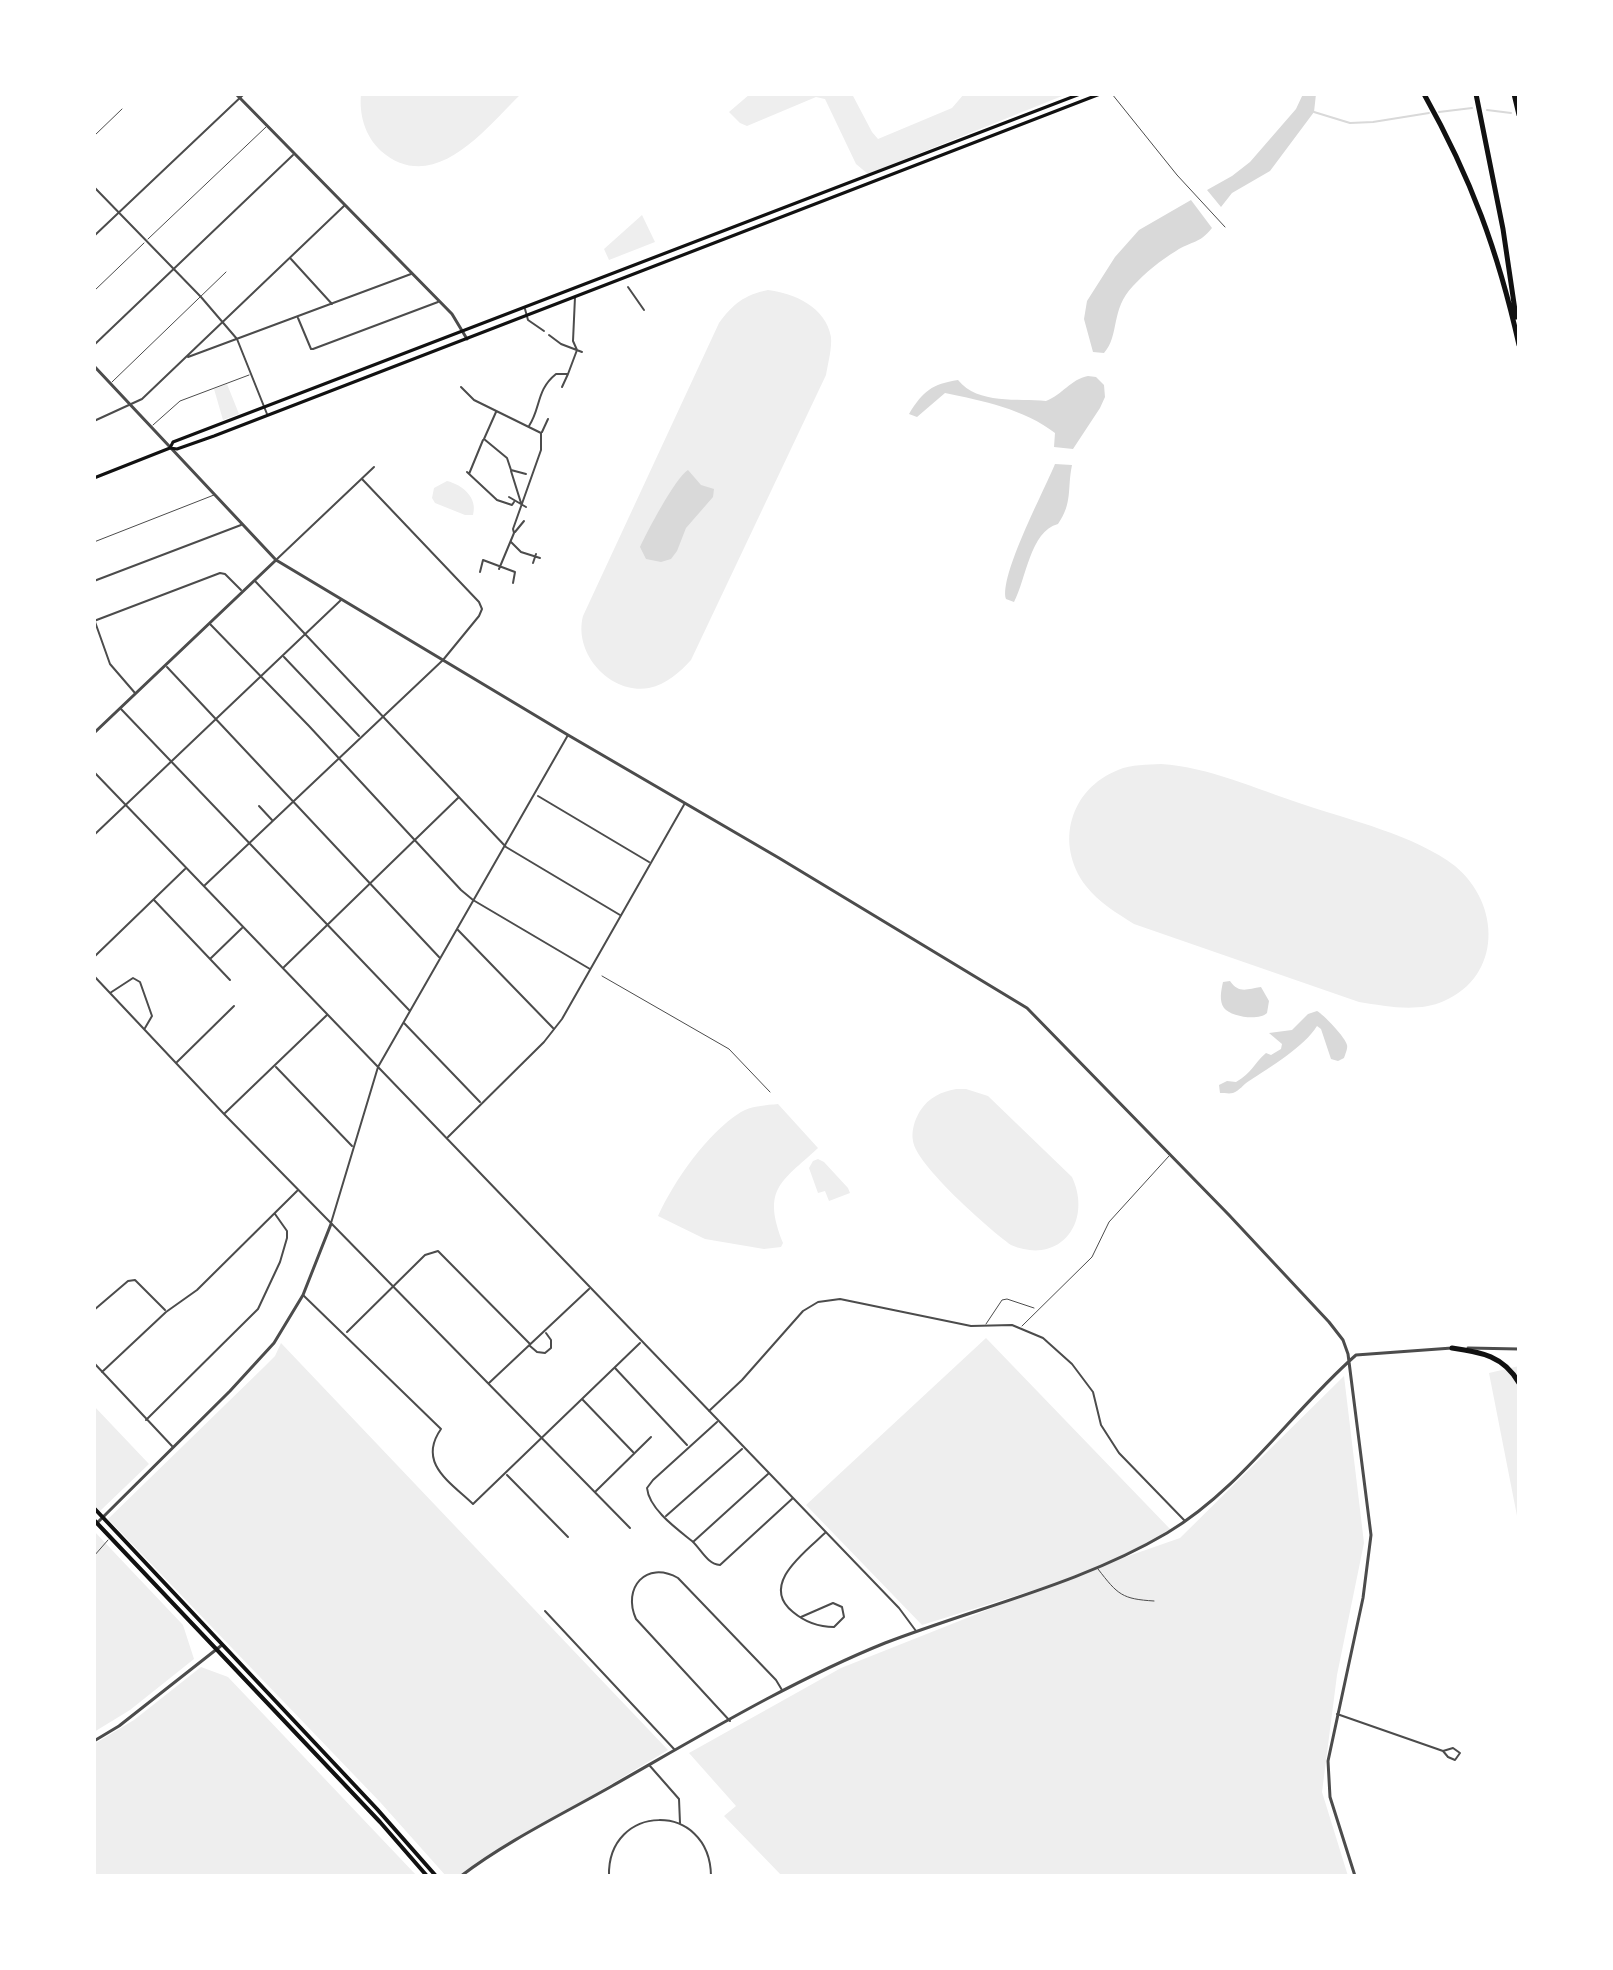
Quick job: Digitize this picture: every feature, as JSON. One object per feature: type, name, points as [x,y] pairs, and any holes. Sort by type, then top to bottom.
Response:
[{"type":"highway","points":[[1424,94],[1457,155],[1483,215],[1519,344]]},
{"type":"highway","points":[[1476,94],[1503,229],[1519,344]]},
{"type":"highway","points":[[1514,94],[1519,115]]},
{"type":"highway","points":[[1452,1348],[1497,1358],[1510,1369],[1519,1383]]},
{"type":"main road","points":[[170,448],[173,442],[1080,94]]},
{"type":"main road","points":[[94,478],[467,339],[1100,94]]},
{"type":"main road","points":[[94,1508],[224,1644],[436,1876]]},
{"type":"main road","points":[[95,1522],[380,1822],[427,1876]]},
{"type":"street","points":[[94,236],[238,96],[244,94]]},
{"type":"street","points":[[238,96],[439,302],[467,339]]},
{"type":"street","points":[[94,345],[294,153]]},
{"type":"street","points":[[94,187],[201,297],[237,339],[267,415]]},
{"type":"street","points":[[94,421],[142,399],[345,205]]},
{"type":"street","points":[[290,258],[332,304]]},
{"type":"street","points":[[185,359],[412,274]]},
{"type":"street","points":[[628,287],[644,310]]},
{"type":"street","points":[[562,387],[577,350],[573,341],[575,297]]},
{"type":"street","points":[[297,317],[313,349],[439,302]]},
{"type":"street","points":[[524,308],[528,320],[544,331]]},
{"type":"street","points":[[549,335],[561,344],[582,352]]},
{"type":"street","points":[[94,366],[276,560],[1027,1008],[1329,1322],[1343,1340],[1348,1362],[1371,1535],[1363,1598],[1329,1749],[1328,1784],[1335,1817],[1355,1876]]},
{"type":"street","points":[[529,427],[535,417],[535,405],[547,381],[556,374],[568,374]]},
{"type":"street","points":[[461,387],[474,400],[541,433]]},
{"type":"street","points":[[497,411],[468,473],[497,500],[512,505],[514,502]]},
{"type":"street","points":[[500,568],[524,506],[541,450],[541,433],[548,419]]},
{"type":"street","points":[[484,439],[507,458],[524,506]]},
{"type":"street","points":[[94,733],[374,467]]},
{"type":"street","points":[[511,470],[526,474]]},
{"type":"street","points":[[204,886],[443,660],[479,616],[482,606],[362,479]]},
{"type":"street","points":[[509,497],[524,506]]},
{"type":"street","points":[[514,533],[521,529],[524,521]]},
{"type":"street","points":[[94,581],[242,524]]},
{"type":"street","points":[[511,542],[521,552],[540,558]]},
{"type":"street","points":[[533,563],[536,555]]},
{"type":"street","points":[[480,572],[483,560],[515,572],[513,583]]},
{"type":"street","points":[[136,694],[110,664],[94,620],[220,573],[225,574],[243,592]]},
{"type":"street","points":[[255,581],[506,847],[620,915]]},
{"type":"street","points":[[94,835],[341,600]]},
{"type":"street","points":[[210,624],[473,900],[590,969]]},
{"type":"street","points":[[283,656],[360,737]]},
{"type":"street","points":[[165,665],[440,958]]},
{"type":"street","points":[[121,709],[409,1010]]},
{"type":"street","points":[[95,1522],[265,1355],[283,1331],[303,1295],[331,1224],[378,1067],[568,735]]},
{"type":"street","points":[[94,772],[906,1614],[916,1632]]},
{"type":"street","points":[[535,795],[650,863]]},
{"type":"street","points":[[283,968],[459,797]]},
{"type":"street","points":[[447,1138],[544,1042],[562,1019],[685,803]]},
{"type":"street","points":[[259,806],[273,821]]},
{"type":"street","points":[[94,957],[187,868]]},
{"type":"street","points":[[154,900],[230,980]]},
{"type":"street","points":[[210,959],[243,927]]},
{"type":"street","points":[[457,929],[553,1029]]},
{"type":"street","points":[[94,976],[224,1114],[630,1528]]},
{"type":"street","points":[[110,993],[129,979],[140,982],[152,1016],[144,1028]]},
{"type":"street","points":[[176,1063],[234,1006]]},
{"type":"street","points":[[224,1114],[327,1014]]},
{"type":"street","points":[[403,1022],[481,1102]]},
{"type":"street","points":[[275,1066],[353,1146]]},
{"type":"street","points":[[102,1372],[166,1312],[197,1290],[298,1190]]},
{"type":"street","points":[[146,1420],[258,1309],[280,1262],[287,1238],[283,1224],[274,1213]]},
{"type":"street","points":[[345,1334],[425,1255],[433,1251],[438,1251],[537,1352],[545,1353],[551,1348],[551,1340],[544,1331]]},
{"type":"street","points":[[94,1310],[128,1281],[135,1280],[166,1312]]},
{"type":"street","points":[[488,1384],[590,1288]]},
{"type":"street","points":[[303,1295],[441,1429],[432,1446],[433,1461],[473,1504],[641,1342]]},
{"type":"street","points":[[708,1411],[742,1380],[803,1311],[818,1302],[840,1299],[961,1325],[1012,1325],[1043,1338],[1084,1379],[1093,1392],[1101,1425],[1119,1453],[1185,1521]]},
{"type":"street","points":[[461,1876],[675,1750],[831,1666],[1097,1567],[1148,1544],[1185,1521],[1250,1463],[1356,1355],[1452,1348],[1519,1349]]},
{"type":"street","points":[[94,1363],[173,1447]]},
{"type":"street","points":[[614,1367],[689,1447]]},
{"type":"street","points":[[582,1398],[634,1454]]},
{"type":"street","points":[[718,1421],[647,1488],[648,1495],[665,1517],[716,1565],[730,1557],[793,1498]]},
{"type":"street","points":[[595,1492],[651,1437]]},
{"type":"street","points":[[665,1517],[743,1447]]},
{"type":"street","points":[[505,1473],[568,1537]]},
{"type":"street","points":[[693,1542],[769,1473]]},
{"type":"street","points":[[801,1617],[829,1603],[838,1604],[844,1612],[842,1621],[834,1627],[821,1627],[801,1617],[784,1603],[781,1584],[790,1566],[826,1533]]},
{"type":"street","points":[[730,1721],[636,1619],[630,1600],[636,1584],[644,1577],[660,1572],[678,1578],[783,1691]]},
{"type":"street","points":[[545,1611],[675,1750]]},
{"type":"street","points":[[94,1741],[119,1726],[224,1644]]},
{"type":"street","points":[[1337,1714],[1443,1751]]},
{"type":"street","points":[[649,1765],[679,1799],[680,1823]]},
{"type":"street","points":[[609,1876],[615,1846],[629,1830],[659,1819],[680,1823],[704,1844],[710,1859],[711,1876]]},
{"type":"lane","points":[[1112,94],[1177,175],[1225,227]]},
{"type":"lane","points":[[94,136],[122,109]]},
{"type":"lane","points":[[94,291],[267,127]]},
{"type":"lane","points":[[110,384],[226,272]]},
{"type":"lane","points":[[151,427],[180,401],[252,374]]},
{"type":"lane","points":[[94,542],[215,495]]},
{"type":"lane","points":[[602,976],[729,1049],[770,1092]]},
{"type":"lane","points":[[1020,1328],[1092,1257],[1109,1222],[1170,1154]]},
{"type":"lane","points":[[985,1326],[1002,1300],[1036,1309]]},
{"type":"lane","points":[[94,1556],[110,1537]]},
{"type":"lane","points":[[1097,1567],[1116,1593],[1127,1599],[1154,1601]]},
{"type":"shaded area","points":[[361,94],[521,94],[492,124],[458,152],[439,162],[420,166],[401,163],[375,145],[364,125]]},
{"type":"shaded area","points":[[750,94],[852,94],[878,139],[952,108],[964,94],[1067,94],[868,174],[856,164],[825,99],[816,97],[747,126],[729,112]]},
{"type":"shaded area","points":[[1303,94],[1316,94],[1314,112],[1270,171],[1232,193],[1221,207],[1207,190],[1250,162],[1296,109]]},
{"type":"shaded area","points":[[1191,200],[1212,228],[1199,240],[1159,263],[1133,286],[1121,304],[1109,346],[1104,353],[1093,352],[1084,319],[1087,301],[1115,257],[1139,230]]},
{"type":"shaded area","points":[[642,215],[655,242],[609,260],[604,249]]},
{"type":"shaded area","points":[[768,290],[798,298],[823,317],[831,337],[826,375],[691,660],[662,684],[649,688],[621,685],[598,669],[589,657],[581,630],[583,616],[719,323],[740,301]]},
{"type":"shaded area","points":[[1088,376],[1096,377],[1104,385],[1105,397],[1073,449],[1054,447],[1055,433],[1030,418],[1003,407],[945,393],[917,417],[909,414],[929,390],[958,380],[966,388],[987,397],[1046,401]]},
{"type":"shaded area","points":[[227,384],[239,414],[223,420],[214,389]]},
{"type":"shaded area","points":[[1055,464],[1072,465],[1066,509],[1058,524],[1049,528],[1035,546],[1014,602],[1006,599],[1009,572]]},
{"type":"shaded area","points":[[688,470],[701,485],[714,489],[713,497],[686,528],[671,559],[661,562],[646,559],[640,547],[669,494]]},
{"type":"shaded area","points":[[447,481],[468,493],[473,503],[473,515],[465,515],[435,503],[432,498],[434,488]]},
{"type":"shaded area","points":[[1161,764],[1197,769],[1232,780],[1381,829],[1439,855],[1470,882],[1481,900],[1487,919],[1488,938],[1485,957],[1477,975],[1463,990],[1434,1005],[1402,1008],[1359,1002],[1134,924],[1115,912],[1091,892],[1076,870],[1069,836],[1072,819],[1088,790],[1102,779],[1129,767]]},
{"type":"shaded area","points":[[1230,981],[1240,989],[1261,987],[1269,1001],[1267,1013],[1239,1016],[1224,1008],[1221,999],[1223,982]]},
{"type":"shaded area","points":[[1317,1011],[1346,1042],[1344,1058],[1338,1061],[1331,1059],[1321,1029],[1317,1026],[1295,1049],[1237,1091],[1220,1093],[1219,1085],[1227,1081],[1236,1082],[1266,1053],[1271,1055],[1281,1049],[1282,1044],[1269,1033],[1292,1030],[1308,1014]]},
{"type":"shaded area","points":[[956,1089],[988,1096],[1072,1177],[1077,1194],[1075,1224],[1068,1236],[1057,1245],[1044,1250],[1029,1250],[1011,1245],[955,1196],[917,1152],[913,1133],[920,1111],[936,1096]]},
{"type":"shaded area","points":[[778,1104],[818,1148],[778,1188],[774,1210],[783,1243],[781,1247],[764,1249],[705,1239],[658,1216],[682,1173],[716,1132],[745,1110]]},
{"type":"shaded area","points":[[818,1159],[850,1193],[829,1201],[825,1191],[818,1193],[809,1168]]},
{"type":"shaded area","points":[[986,1338],[1171,1530],[1117,1560],[1180,1538],[1344,1376],[1364,1543],[1337,1675],[1322,1792],[1348,1876],[782,1876],[724,1816],[736,1806],[689,1753],[841,1668],[1050,1585],[922,1625],[806,1505]]},
{"type":"shaded area","points":[[281,1343],[668,1750],[458,1876],[446,1876],[380,1802],[108,1519],[275,1356]]},
{"type":"shaded area","points":[[1519,1366],[1519,1526],[1489,1373]]},
{"type":"shaded area","points":[[94,1406],[149,1464],[100,1511],[94,1504]]},
{"type":"shaded area","points":[[94,1531],[183,1625],[194,1659],[130,1710],[94,1732]]},
{"type":"shaded area","points":[[201,1667],[228,1677],[417,1876],[94,1876],[94,1744],[134,1720]]},
{"type":"waterway","points":[[1439,112],[1472,108]]},
{"type":"waterway","points":[[1487,110],[1511,113]]},
{"type":"waterway","points":[[1314,112],[1350,123],[1429,113]]}]
